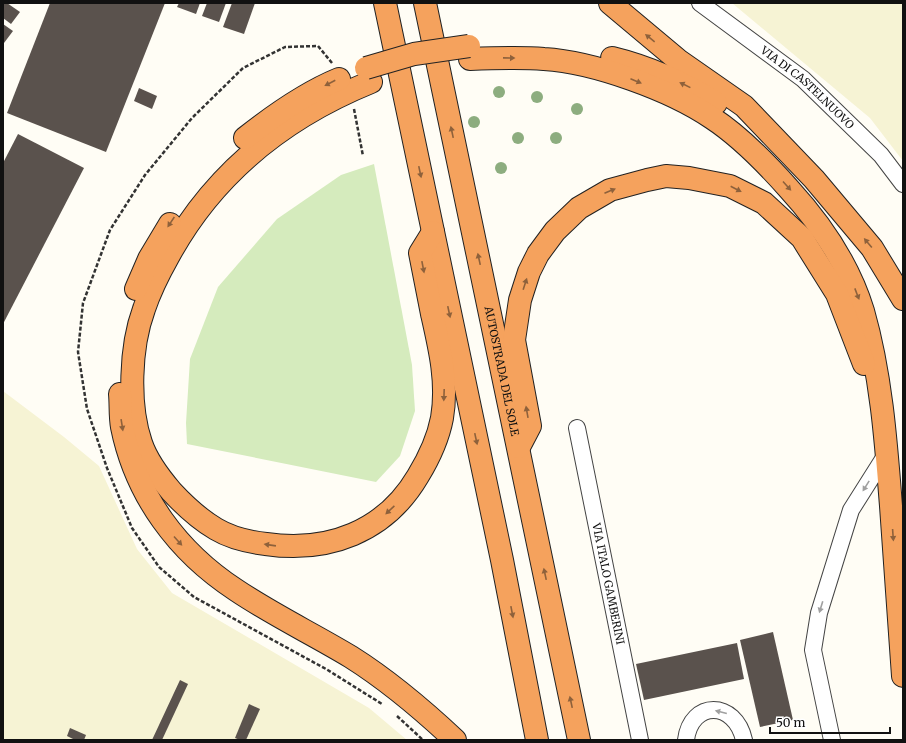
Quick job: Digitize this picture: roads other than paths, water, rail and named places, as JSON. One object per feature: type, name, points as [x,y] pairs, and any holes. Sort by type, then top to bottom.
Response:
[{"type":"highway","points":[[384,3],[500,552],[537,740]]},
{"type":"highway","name":"AUTOSTRADA DEL SOLE","points":[[425,3],[579,740]]},
{"type":"highway","points":[[610,3],[678,60],[744,106],[814,179],[872,248],[903,299]]},
{"type":"highway","points":[[454,740],[411,699],[365,667],[236,590],[194,558],[166,527],[156,512],[132,462],[121,426],[120,384],[125,324],[133,296],[149,259],[171,222],[193,193],[220,163],[242,141],[271,118],[299,100],[337,79],[419,67],[470,52],[514,42],[588,51],[623,60],[661,74],[697,91],[778,142]]},
{"type":"highway","points":[[470,52],[503,58],[546,59],[582,64],[619,74],[688,104],[712,118],[745,144],[805,206],[832,243],[851,279],[862,310],[874,358],[887,453],[903,676]]},
{"type":"highway","points":[[368,75],[275,134],[247,156],[204,203],[180,236],[160,272],[143,310],[133,361],[132,401],[141,444],[160,478],[188,509],[217,530],[249,542],[285,547],[314,546],[337,542],[367,528],[389,512],[410,490],[430,457],[442,421],[444,407],[444,379],[440,347],[420,253],[433,232]]},
{"type":"highway","points":[[519,448],[530,426],[514,340],[520,300],[529,272],[538,254],[554,231],[579,208],[610,190],[666,176],[690,178],[730,186],[764,203],[802,238],[837,294],[882,413]]},
{"type":"street","name":"VIA DI CASTELNUOVO","points":[[700,3],[803,78],[881,155],[903,184]]},
{"type":"street","name":"VIA ITALO GAMBERINI","points":[[577,428],[640,740]]},
{"type":"street","points":[[832,740],[813,650],[819,613],[851,510],[887,453]]},
{"type":"street","points":[[686,740],[691,723],[697,717],[714,710],[731,715],[737,721],[742,729],[744,740]]}]
